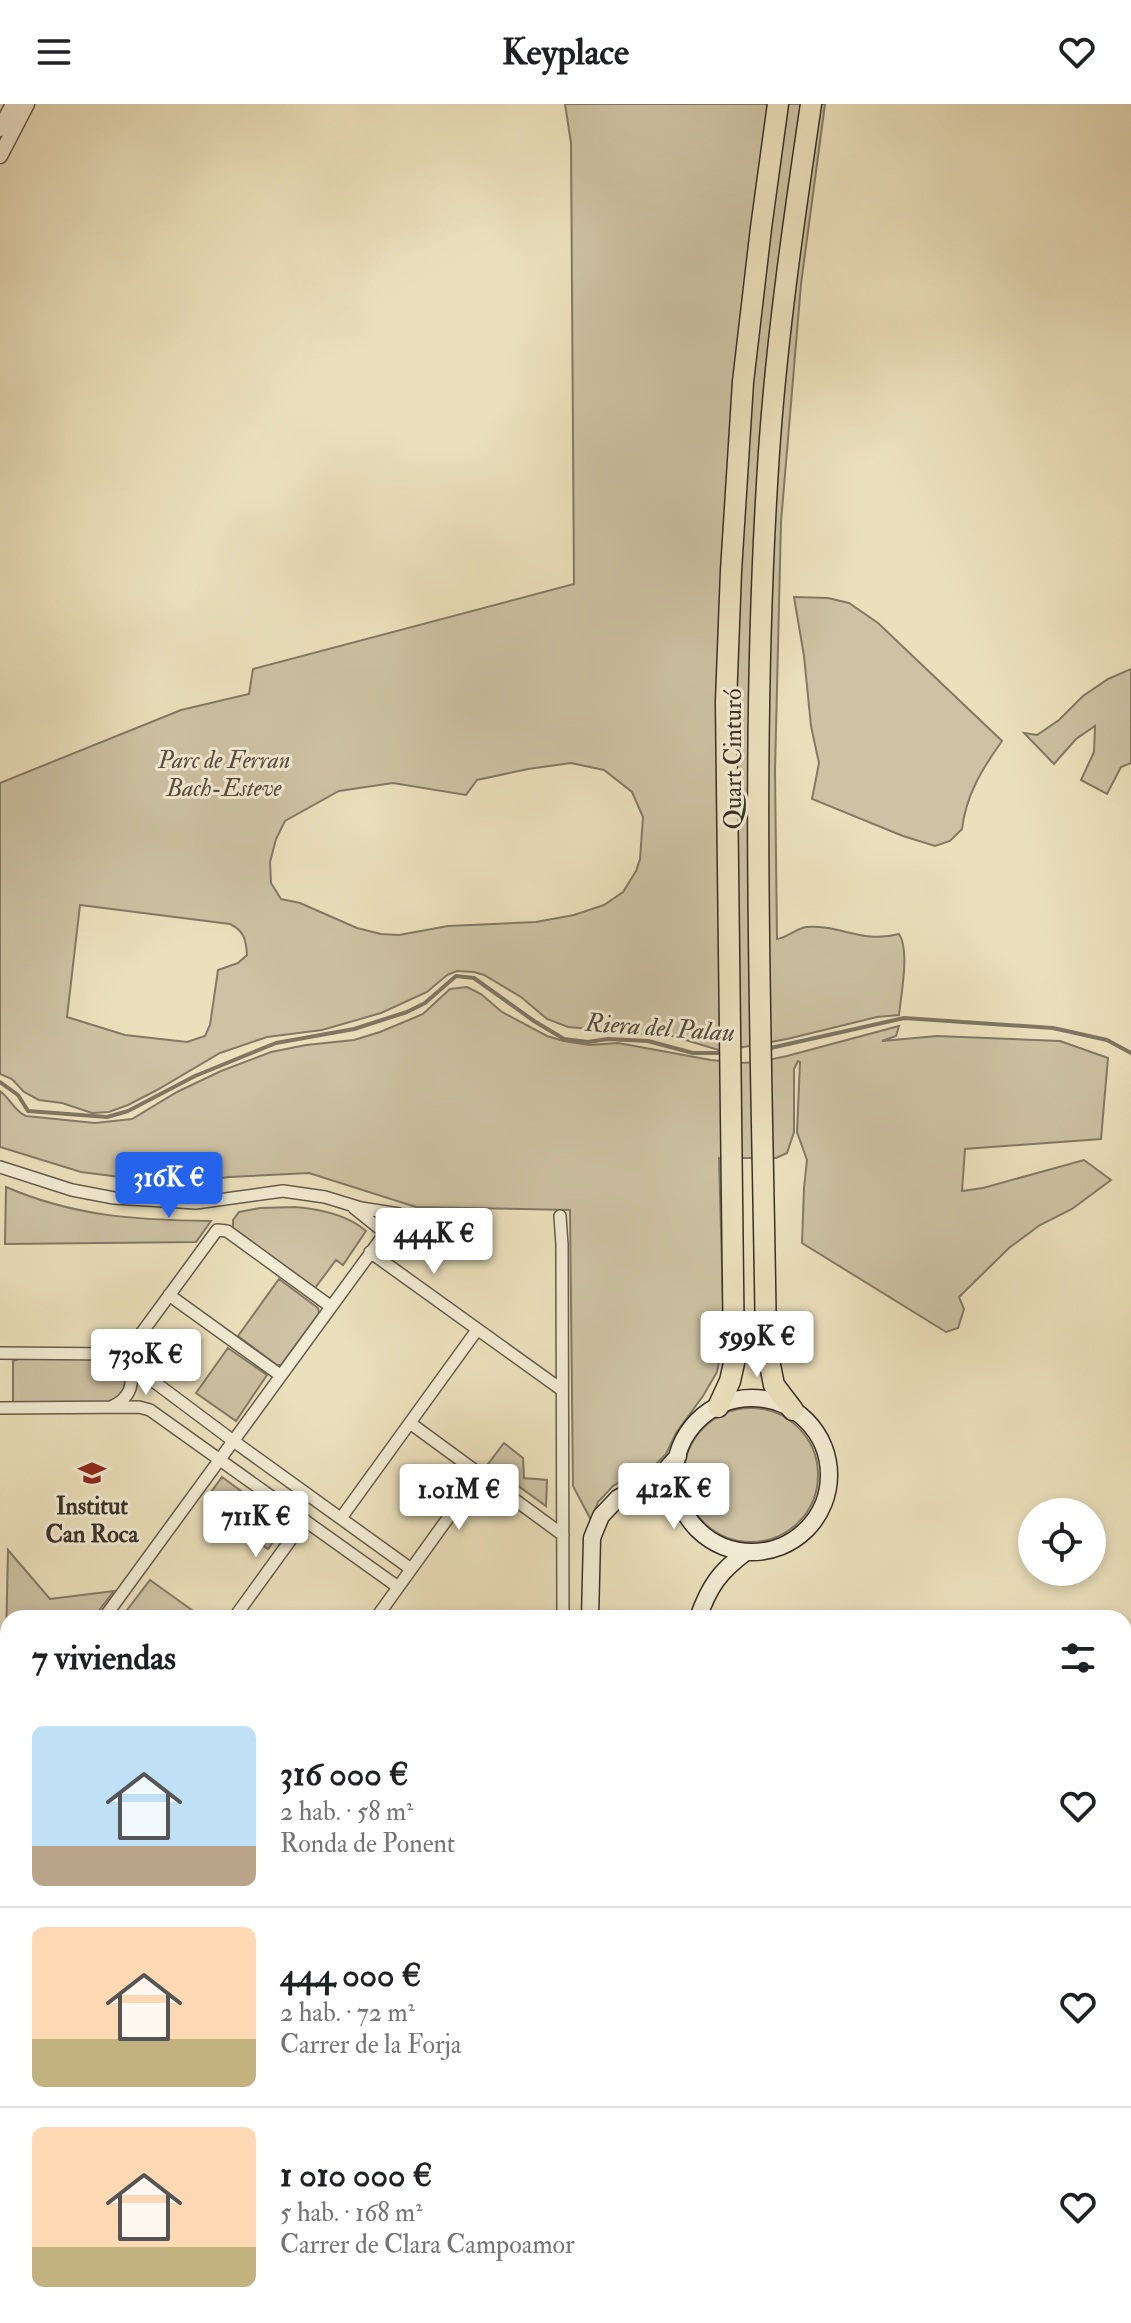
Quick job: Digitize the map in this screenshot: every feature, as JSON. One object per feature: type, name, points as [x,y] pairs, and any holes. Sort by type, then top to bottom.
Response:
[{"type":"highway","name":"Quart Cinturó","points":[[718,1407],[726,1393],[734,1363],[726,702],[732,525],[748,334],[778,104]]},
{"type":"highway","name":"Quart Cinturó","points":[[793,1410],[774,1385],[766,1345],[759,936],[760,655],[768,463],[785,291],[811,104]]},
{"type":"main road","points":[[737,1400],[776,1402],[793,1410],[810,1424],[824,1449],[829,1470],[825,1499],[811,1524],[795,1539],[776,1548],[746,1552],[711,1540],[690,1520],[678,1493],[676,1471],[685,1439],[695,1425],[718,1407],[737,1400]]},
{"type":"main road","points":[[590,1610],[592,1538],[601,1516],[618,1498],[660,1476],[678,1456]]},
{"type":"main road","points":[[701,1610],[717,1578],[746,1552]]},
{"type":"street","points":[[0,129],[13,104]]},
{"type":"street","points":[[0,156],[27,104]]},
{"type":"street","points":[[0,1167],[72,1190],[114,1198],[196,1203],[283,1191],[399,1214],[110,1610]]},
{"type":"street","points":[[351,1206],[384,1232]]},
{"type":"street","points":[[560,1216],[563,1610]]},
{"type":"street","points":[[111,1408],[129,1392],[132,1379],[127,1360],[214,1231],[227,1231],[330,1306]]},
{"type":"street","points":[[370,1252],[562,1390]]},
{"type":"street","points":[[169,1295],[280,1375]]},
{"type":"street","points":[[341,1518],[477,1330]]},
{"type":"street","points":[[0,1353],[117,1354],[411,1569]]},
{"type":"street","points":[[0,1408],[139,1407],[150,1410],[398,1587]]},
{"type":"street","points":[[410,1423],[563,1535]]},
{"type":"street","points":[[382,1610],[479,1475]]},
{"type":"street","points":[[240,1610],[305,1520]]},
{"type":"green space","name":"Parc de Ferran Bach-Esteve","points":[[565,104],[825,104],[801,284],[781,522],[775,771],[777,939],[806,927],[874,937],[899,934],[904,961],[899,1015],[877,1017],[722,1051],[672,1036],[568,1027],[547,1019],[521,997],[484,975],[457,971],[447,975],[427,992],[381,1013],[322,1030],[267,1037],[220,1053],[157,1090],[109,1112],[92,1113],[62,1103],[39,1100],[24,1092],[12,1079],[0,1074],[0,783],[181,710],[249,694],[253,669],[574,584],[571,143]],"holes":[[[571,763],[604,770],[632,792],[643,817],[640,859],[636,871],[623,892],[604,905],[574,915],[536,922],[448,926],[399,935],[381,934],[357,928],[300,903],[281,899],[271,883],[270,862],[285,821],[339,791],[393,783],[466,795],[477,780]],[[80,905],[230,924],[241,933],[247,955],[238,963],[218,970],[210,1025],[205,1036],[187,1042],[125,1035],[67,1017]]]},
{"type":"green space","points":[[794,597],[828,598],[849,603],[878,623],[1002,741],[976,783],[962,829],[950,841],[935,846],[812,799],[819,763],[811,726]]},
{"type":"green space","points":[[1131,669],[1131,763],[1121,767],[1107,794],[1081,780],[1094,752],[1095,726],[1076,739],[1054,764],[1024,733],[1037,735],[1059,720],[1083,696],[1108,679]]},
{"type":"green space","points":[[467,987],[481,994],[502,1012],[547,1036],[564,1041],[589,1045],[618,1043],[740,1063],[787,1056],[899,1026],[896,1036],[882,1041],[937,1036],[1060,1041],[1108,1058],[1101,1139],[965,1149],[962,1191],[1084,1160],[1111,1180],[1072,1209],[1040,1225],[1009,1248],[959,1297],[964,1309],[958,1328],[946,1332],[802,1243],[807,1160],[797,1132],[798,1061],[794,1069],[794,1132],[787,1153],[776,1158],[719,1158],[724,1336],[717,1372],[676,1433],[666,1454],[651,1469],[613,1486],[598,1502],[591,1520],[573,1486],[570,1210],[416,1207],[309,1173],[229,1177],[175,1184],[81,1172],[0,1147],[0,1091],[26,1116],[95,1123],[132,1119],[177,1092],[221,1071],[271,1052],[354,1040],[380,1032],[423,1014],[450,989]]},
{"type":"green space","points":[[6,1187],[82,1211],[211,1221],[196,1242],[5,1244]]},
{"type":"green space","points":[[295,1207],[333,1214],[366,1231],[343,1265],[336,1260],[315,1288],[233,1228],[233,1220],[239,1212]]},
{"type":"green space","points":[[279,1279],[318,1308],[319,1313],[281,1365],[277,1365],[238,1336]]},
{"type":"green space","points":[[228,1348],[267,1375],[236,1421],[196,1393]]},
{"type":"green space","points":[[110,1359],[124,1370],[125,1385],[112,1402],[13,1402],[13,1361]]},
{"type":"green space","points":[[751,1408],[777,1413],[798,1428],[813,1449],[818,1475],[813,1501],[798,1522],[777,1537],[751,1542],[725,1537],[704,1522],[689,1501],[684,1475],[689,1449],[704,1428],[725,1413]]},
{"type":"green space","points":[[504,1443],[523,1458],[524,1478],[547,1480],[546,1506],[488,1464]]},
{"type":"green space","points":[[222,1477],[286,1524],[268,1549],[204,1502]]},
{"type":"green space","points":[[8,1550],[50,1599],[114,1591],[99,1610],[7,1610]]},
{"type":"green space","points":[[150,1580],[192,1610],[127,1610]]},
{"type":"waterway","name":"Riera del Palau","points":[[0,1082],[18,1095],[28,1111],[107,1117],[128,1111],[195,1076],[276,1043],[354,1029],[407,1012],[425,1003],[456,976],[474,978],[564,1039],[588,1042],[608,1039],[648,1041],[693,1053],[725,1053]]},
{"type":"waterway","name":"Riera del Palau","points":[[766,1049],[904,1018],[1053,1028],[1107,1040],[1131,1053]]},
{"type":"place","name":"Institut Can Roca","points":[[92,1473]]}]
